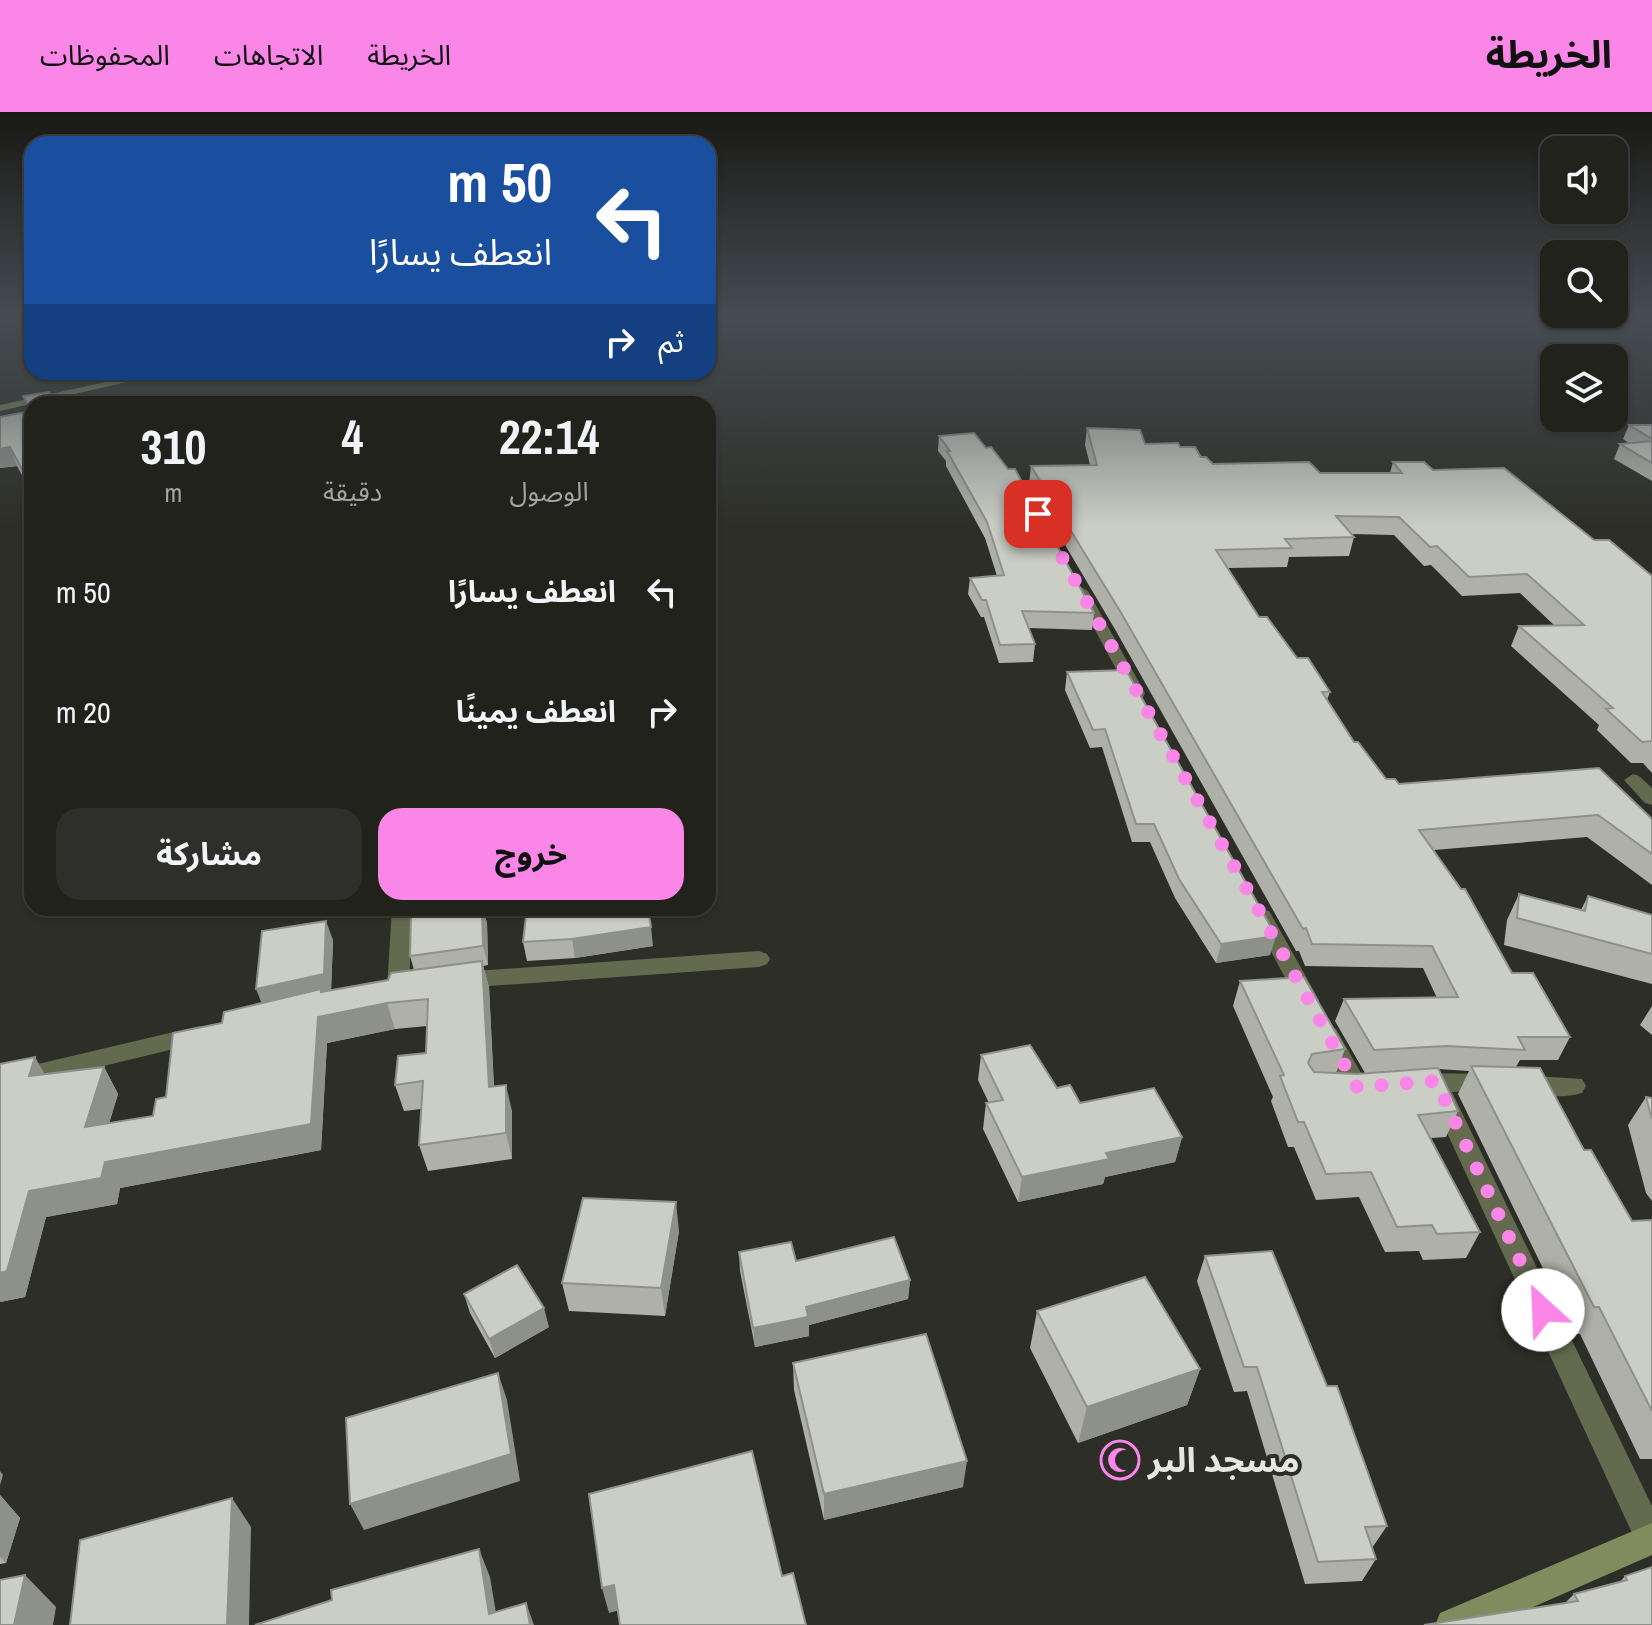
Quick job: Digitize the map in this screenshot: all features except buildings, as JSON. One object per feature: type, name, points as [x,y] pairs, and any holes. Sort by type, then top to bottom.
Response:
[{"type":"main road","points":[[55,396],[103,386]]},
{"type":"main road","points":[[0,408],[24,403]]},
{"type":"main road","points":[[1452,1625],[1651,1539]]},
{"type":"street","points":[[1069,570],[1147,710]]},
{"type":"street","points":[[1633,780],[1652,799]]},
{"type":"street","points":[[1256,905],[1357,1087]]},
{"type":"street","points":[[401,916],[391,990],[499,975],[759,959]]},
{"type":"street","points":[[0,1082],[215,1031]]},
{"type":"street","points":[[1436,1081],[1651,1539]]},
{"type":"street","points":[[1328,1087],[1436,1081],[1574,1086]]},
{"type":"place","name":"مسجد البر","points":[[1120,1460]]},
{"type":"route","points":[[1038,514],[1357,1087],[1436,1081],[1543,1310]]}]
